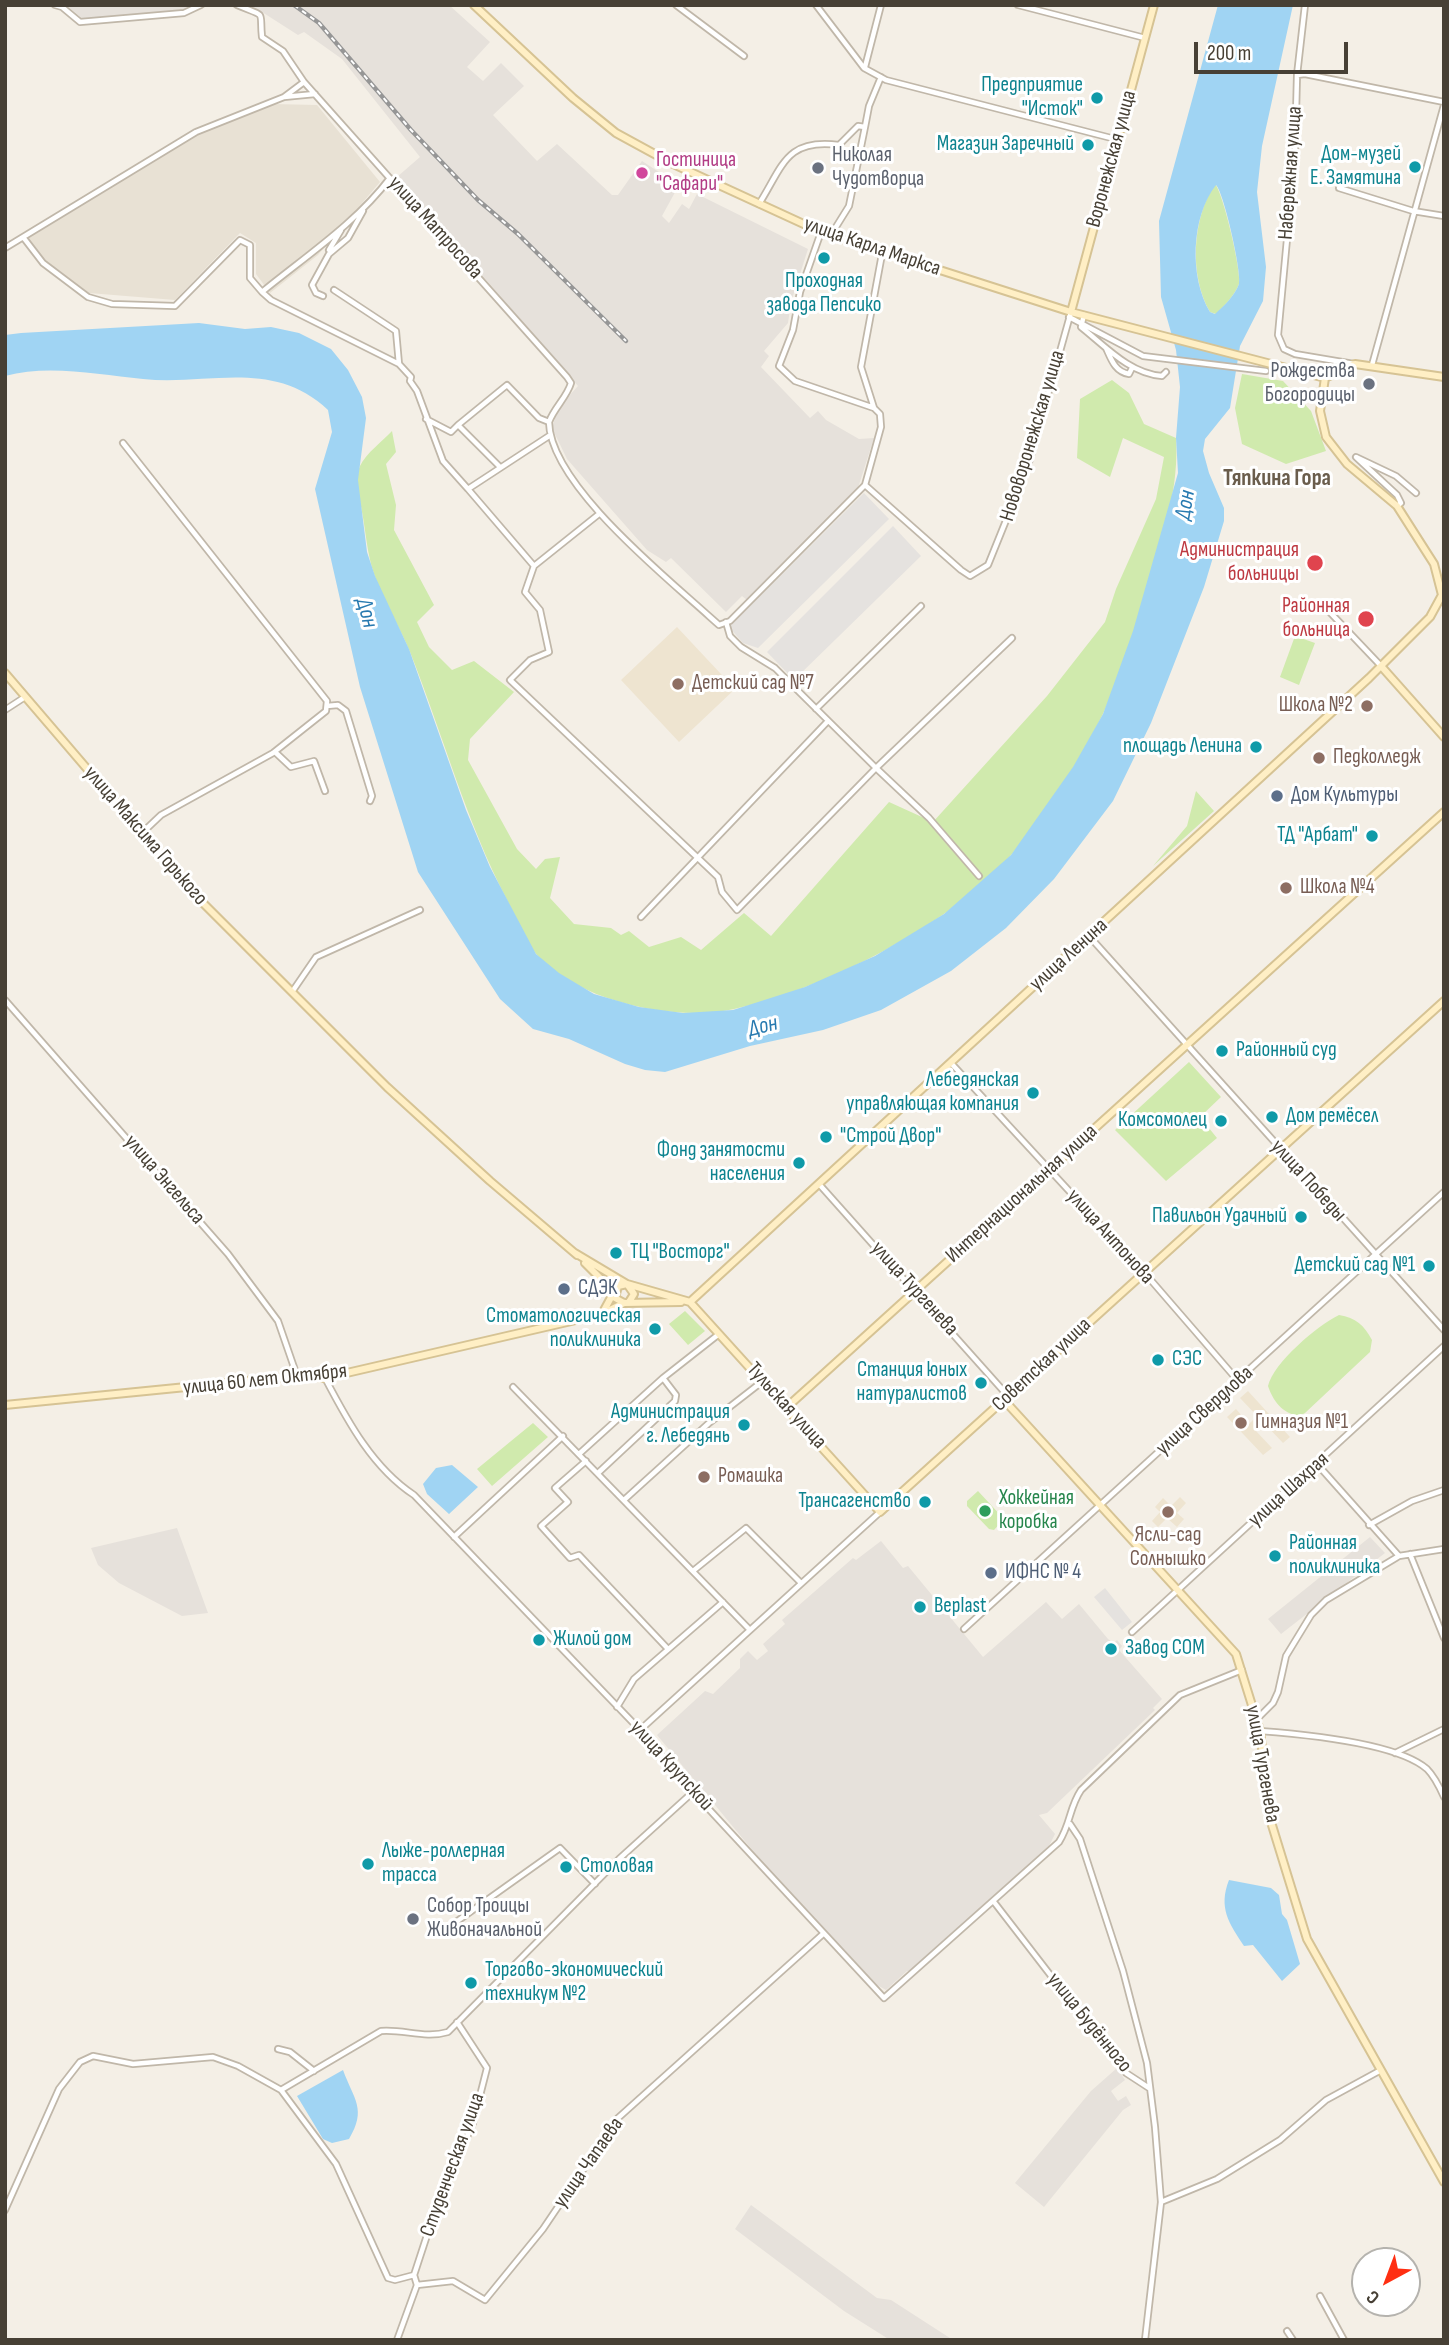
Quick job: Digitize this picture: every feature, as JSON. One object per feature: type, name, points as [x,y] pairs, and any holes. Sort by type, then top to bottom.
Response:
[{"type":"main road","name":"улица Карла Маркса","points":[[474,5],[573,98],[616,133],[671,163],[821,232],[1070,314],[1084,315],[1325,378]]},
{"type":"main road","name":"Воронежская улица","points":[[1070,314],[1115,139],[1154,5]]},
{"type":"main road","points":[[1442,602],[1434,564],[1397,506],[1334,451],[1322,424],[1325,378],[1355,364],[1444,377]]},
{"type":"main road","name":"улица Ленина","points":[[690,1302],[1381,666],[1442,602]]},
{"type":"main road","points":[[1381,666],[1444,737]]},
{"type":"main road","name":"улица Максима Горького","points":[[5,673],[196,896],[456,1150],[575,1253],[614,1292]]},
{"type":"main road","name":"Интернациональная улица","points":[[787,1407],[1444,812]]},
{"type":"main road","name":"Советская улица","points":[[880,1512],[1444,1001]]},
{"type":"main road","name":"улица Максима Горького","points":[[575,1253],[627,1284]]},
{"type":"main road","points":[[602,1314],[614,1292],[620,1285],[627,1284],[634,1292],[626,1303]]},
{"type":"main road","name":"Тульская улица","points":[[627,1284],[690,1302],[880,1512]]},
{"type":"main road","points":[[614,1292],[616,1300],[626,1303],[690,1302]]},
{"type":"main road","name":"улица 60 лет Октября","points":[[5,1405],[297,1376],[325,1378],[602,1314],[626,1303]]},
{"type":"main road","name":"улица Тургенева","points":[[1006,1398],[1236,1654],[1260,1731],[1271,1822],[1307,1939],[1444,2182]]},
{"type":"street","points":[[55,5],[62,6],[79,22],[184,13],[201,5]]},
{"type":"street","name":"улица Матросова","points":[[237,5],[261,15],[264,21],[262,37],[266,42],[283,51],[304,82],[571,383],[548,422]]},
{"type":"street","points":[[676,5],[744,56]]},
{"type":"street","points":[[816,5],[864,68],[881,77],[1115,139]]},
{"type":"street","points":[[864,68],[881,5]]},
{"type":"street","points":[[1018,5],[1146,38]]},
{"type":"street","name":"Набережная улица","points":[[1305,5],[1297,75],[1295,154],[1278,335],[1284,349],[1295,354],[1355,364]]},
{"type":"street","points":[[1297,75],[1304,74],[1444,103],[1372,365]]},
{"type":"street","points":[[831,236],[849,206],[869,106],[881,77]]},
{"type":"street","points":[[5,248],[196,132],[284,97],[304,82]]},
{"type":"street","points":[[284,97],[315,94]]},
{"type":"street","points":[[759,204],[774,174],[795,149],[816,144],[839,145],[858,126],[865,127]]},
{"type":"street","points":[[262,292],[342,228],[390,178]]},
{"type":"street","points":[[1339,188],[1413,211],[1444,216]]},
{"type":"street","points":[[329,254],[348,238],[363,208]]},
{"type":"street","points":[[323,296],[316,292],[312,285],[342,228]]},
{"type":"street","points":[[426,419],[451,432],[507,384],[539,418],[548,422],[549,436],[558,457],[599,514],[719,625],[726,622],[865,485],[881,428],[880,414],[874,408],[795,381],[779,366],[793,330],[800,292],[821,232]]},
{"type":"street","points":[[23,237],[43,263],[88,297],[112,304],[166,308],[175,306],[240,240],[250,245],[250,278],[271,300],[399,365],[411,377],[410,381],[417,391],[443,461],[534,566]]},
{"type":"street","points":[[874,408],[861,367],[882,254]]},
{"type":"street","points":[[334,290],[396,331],[399,365]]},
{"type":"street","name":"улица Карла Маркса","points":[[1070,314],[1080,323],[1143,356],[1158,360],[1266,371]]},
{"type":"street","name":"Нововоронежская улица","points":[[865,485],[961,570],[970,576],[981,572],[988,565],[1028,466],[1070,314]]},
{"type":"street","points":[[1084,315],[1081,327],[1132,368],[1150,376],[1162,376],[1166,372]]},
{"type":"street","points":[[1106,347],[1115,367],[1129,374],[1132,368]]},
{"type":"street","points":[[458,425],[499,466]]},
{"type":"street","points":[[468,489],[499,466],[515,460],[549,436]]},
{"type":"street","points":[[123,443],[327,701],[326,711],[275,752],[160,815],[142,833]]},
{"type":"street","points":[[1397,506],[1401,503],[1397,495],[1356,457],[1396,476],[1416,493]]},
{"type":"street","points":[[599,514],[534,566],[524,592],[540,610],[550,652],[530,660],[510,680],[718,877],[722,892],[737,911],[876,768],[1012,638]]},
{"type":"street","points":[[816,709],[921,606]]},
{"type":"street","points":[[1324,606],[1381,666]]},
{"type":"street","points":[[726,622],[730,636],[741,647],[775,668],[929,818],[979,876]]},
{"type":"street","points":[[5,710],[26,697]]},
{"type":"street","points":[[327,706],[338,705],[346,711],[372,796],[370,801]]},
{"type":"street","points":[[641,917],[828,721]]},
{"type":"street","points":[[275,752],[291,767],[314,761],[325,791]]},
{"type":"street","points":[[292,992],[316,957],[421,910]]},
{"type":"street","name":"улица Победы","points":[[1089,936],[1188,1044],[1278,1149],[1444,1330]]},
{"type":"street","name":"улица Энгельса","points":[[5,1000],[228,1254],[278,1321],[297,1376]]},
{"type":"street","name":"улица Антонова","points":[[951,1063],[1143,1271],[1239,1382]]},
{"type":"street","name":"улица Тургенева","points":[[819,1184],[1006,1398]]},
{"type":"street","name":"улица Свердлова","points":[[964,1629],[1099,1504],[1239,1382],[1444,1192]]},
{"type":"street","points":[[579,1454],[663,1378],[720,1333]]},
{"type":"street","name":"улица Шахрая","points":[[1132,1632],[1444,1346]]},
{"type":"street","name":"улица Крупской","points":[[325,1378],[344,1413],[389,1478],[414,1495],[640,1730],[693,1792],[884,1998],[993,1901]]},
{"type":"street","points":[[598,1473],[675,1401],[676,1395],[663,1378]]},
{"type":"street","points":[[624,1500],[764,1381]]},
{"type":"street","points":[[513,1387],[750,1630]]},
{"type":"street","points":[[454,1537],[563,1436]]},
{"type":"street","points":[[586,1461],[555,1488],[568,1502],[541,1526],[570,1558],[579,1555],[668,1649]]},
{"type":"street","points":[[1317,1464],[1399,1556]]},
{"type":"street","points":[[1369,1525],[1412,1501],[1444,1490]]},
{"type":"street","name":"Советская улица","points":[[640,1730],[880,1512]]},
{"type":"street","points":[[693,1571],[747,1528],[802,1583]]},
{"type":"street","points":[[1257,1719],[1273,1703],[1286,1656],[1311,1615],[1326,1600],[1399,1556],[1444,1549]]},
{"type":"street","points":[[1410,1554],[1444,1638]]},
{"type":"street","points":[[617,1707],[634,1679],[723,1602]]},
{"type":"street","points":[[993,1901],[1059,1842],[1070,1824],[1072,1805],[1081,1790],[1180,1695],[1242,1670]]},
{"type":"street","points":[[1395,1754],[1444,1729]]},
{"type":"street","points":[[1260,1731],[1349,1740],[1395,1754],[1426,1769],[1442,1789],[1444,1797]]},
{"type":"street","points":[[281,2090],[381,2031],[396,2030],[434,2036],[448,2032],[595,1884],[693,1792]]},
{"type":"street","points":[[1070,1824],[1080,1839],[1123,1971],[1147,2063],[1149,2088]]},
{"type":"street","points":[[449,1927],[560,1848],[595,1884]]},
{"type":"street","name":"улица Будённого","points":[[993,1901],[1126,2073],[1149,2088],[1161,2202],[1145,2340]]},
{"type":"street","name":"улица Чапаева","points":[[417,2285],[453,2281],[485,2300],[543,2229],[618,2118],[823,1934]]},
{"type":"street","name":"Студенческая улица","points":[[414,2275],[433,2217],[473,2123],[487,2068],[457,2022]]},
{"type":"street","points":[[278,2049],[290,2052],[314,2071]]},
{"type":"street","points":[[5,2210],[59,2089],[80,2062],[93,2056],[133,2064],[213,2057],[238,2066],[281,2090],[336,2164],[388,2278],[395,2280],[414,2275],[417,2285],[397,2340]]},
{"type":"street","points":[[1161,2202],[1217,2179],[1280,2140],[1326,2100],[1381,2070]]},
{"type":"street","points":[[1320,2296],[1344,2340]]},
{"type":"street","points":[[1287,2331],[1293,2340]]},
{"type":"shaded area","points":[[66,5],[194,5],[181,12],[84,20]]},
{"type":"shaded area","points":[[243,5],[449,5],[490,42],[467,67],[483,81],[501,63],[524,86],[493,115],[537,161],[557,144],[612,195],[618,195],[642,161],[679,185],[662,216],[669,223],[682,204],[689,209],[697,194],[808,249],[791,302],[788,323],[764,351],[769,356],[761,367],[810,418],[818,411],[826,420],[859,439],[874,438],[857,491],[747,600],[742,596],[726,612],[671,558],[666,562],[647,550],[567,459],[552,428],[558,408],[578,386],[397,177],[420,157],[342,59],[304,32],[298,35],[262,12]]},
{"type":"shaded area","points":[[272,104],[317,105],[380,182],[318,255],[270,293],[256,274],[256,243],[240,233],[175,300],[89,293],[41,257],[26,236],[220,122]]},
{"type":"shaded area","points":[[864,493],[889,519],[758,648],[743,643],[729,627]]},
{"type":"shaded area","points":[[893,526],[921,556],[794,680],[767,652]]},
{"type":"shaded area","name":"Детский сад №7","points":[[677,627],[735,689],[679,742],[621,680]]},
{"type":"shaded area","name":"Гимназия №1","points":[[1248,1391],[1290,1437],[1283,1443],[1264,1423],[1256,1431],[1272,1448],[1263,1455],[1227,1417],[1236,1409],[1249,1424],[1257,1416],[1240,1398]]},
{"type":"shaded area","name":"Ясли-сад Солнышко","points":[[1180,1497],[1186,1503],[1177,1513],[1184,1519],[1177,1527],[1167,1518],[1158,1527],[1152,1521],[1160,1512],[1155,1507],[1163,1498],[1171,1506]]},
{"type":"shaded area","points":[[177,1528],[208,1613],[182,1616],[119,1583],[98,1565],[91,1548]]},
{"type":"shaded area","points":[[1370,1537],[1385,1553],[1281,1634],[1268,1619]]},
{"type":"shaded area","points":[[881,1541],[903,1568],[908,1566],[983,1657],[1046,1602],[1062,1619],[1079,1604],[1108,1639],[1114,1643],[1117,1640],[1122,1646],[1119,1650],[1162,1699],[1153,1708],[1155,1710],[1047,1813],[1039,1815],[1055,1834],[1049,1846],[912,1971],[907,1971],[886,1990],[877,1985],[763,1863],[657,1735],[705,1691],[713,1694],[740,1668],[740,1659],[748,1651],[757,1660],[768,1651],[763,1644],[785,1624],[782,1620],[853,1558],[856,1560]]},
{"type":"shaded area","points":[[1105,1588],[1132,1622],[1122,1630],[1094,1597]]},
{"type":"shaded area","points":[[1117,2068],[1125,2080],[1111,2091],[1118,2101],[1126,2096],[1131,2105],[1123,2110],[1044,2207],[1015,2183],[1091,2091]]},
{"type":"shaded area","points":[[751,2205],[877,2298],[891,2300],[953,2340],[890,2340],[844,2311],[735,2229]]},
{"type":"green space","points":[[1215,184],[1227,216],[1239,277],[1235,292],[1216,314],[1210,312],[1203,298],[1196,265],[1198,230],[1207,198]]},
{"type":"green space","name":"Тяпкина Гора","points":[[1242,374],[1283,381],[1311,411],[1326,451],[1286,464],[1242,444],[1235,408]]},
{"type":"green space","points":[[1112,380],[1129,393],[1144,424],[1176,438],[1173,491],[1166,525],[1129,647],[1102,716],[1049,805],[1012,854],[987,880],[922,929],[884,951],[807,987],[734,1009],[684,1013],[629,1004],[577,985],[537,955],[520,929],[479,840],[410,652],[374,574],[357,483],[360,466],[370,452],[392,431],[396,452],[386,464],[396,505],[394,530],[434,605],[417,622],[429,647],[452,670],[474,661],[514,692],[470,739],[468,760],[517,849],[536,869],[545,859],[560,857],[550,898],[574,924],[611,928],[621,935],[629,931],[649,947],[681,937],[701,950],[744,913],[771,936],[889,802],[933,822],[1047,696],[1105,622],[1116,589],[1156,499],[1164,457],[1123,438],[1110,477],[1077,458],[1080,399]]},
{"type":"green space","points":[[1295,636],[1315,643],[1299,685],[1280,677]]},
{"type":"green space","points":[[1196,791],[1214,811],[1153,866],[1187,826]]},
{"type":"green space","points":[[1189,1062],[1221,1097],[1200,1117],[1217,1138],[1166,1181],[1115,1130]]},
{"type":"green space","points":[[685,1311],[705,1331],[688,1345],[669,1324]]},
{"type":"green space","points":[[1339,1315],[1355,1320],[1366,1330],[1372,1340],[1370,1352],[1305,1413],[1299,1416],[1288,1412],[1279,1406],[1270,1391],[1268,1386],[1272,1377],[1297,1346]]},
{"type":"green space","points":[[533,1423],[548,1437],[492,1486],[477,1469]]},
{"type":"green space","name":"Хоккейная коробка","points":[[978,1491],[1004,1519],[994,1530],[989,1529],[967,1506],[967,1501]]},
{"type":"water","name":"Дон","points":[[1218,5],[1293,5],[1262,146],[1257,192],[1266,267],[1263,301],[1240,346],[1230,408],[1205,439],[1203,451],[1224,508],[1224,521],[1204,587],[1151,723],[1113,801],[1054,879],[1006,928],[951,971],[881,1010],[823,1030],[750,1046],[665,1072],[625,1064],[569,1039],[533,1029],[500,999],[418,872],[360,687],[315,489],[332,432],[328,410],[307,394],[285,384],[262,379],[167,380],[56,371],[5,376],[5,335],[21,333],[199,323],[245,329],[271,327],[299,333],[331,349],[348,370],[362,397],[366,418],[358,480],[367,552],[375,576],[409,649],[466,810],[490,867],[536,954],[559,973],[594,994],[639,1007],[683,1013],[733,1010],[805,987],[875,956],[944,914],[1011,855],[1073,767],[1103,714],[1133,631],[1178,473],[1176,438],[1180,387],[1176,350],[1161,297],[1159,221]],"holes":[[[1216,185],[1228,217],[1239,284],[1215,314],[1210,312],[1203,298],[1196,265],[1196,247],[1202,213],[1208,198]]]},
{"type":"water","points":[[452,1465],[478,1487],[449,1514],[427,1494],[423,1484],[436,1468]]},
{"type":"water","points":[[1229,1880],[1271,1888],[1279,1895],[1282,1914],[1287,1920],[1300,1964],[1282,1981],[1253,1945],[1244,1946],[1230,1922],[1225,1907]]},
{"type":"water","points":[[343,2070],[357,2104],[357,2120],[349,2139],[332,2143],[323,2139],[297,2096]]},
{"type":"railway","points":[[294,5],[319,23],[411,130],[478,200],[518,234],[626,341]]},
{"type":"place","name":"Предприятие \"Исток\"","points":[[1097,98]]},
{"type":"place","name":"Магазин Заречный","points":[[1088,145]]},
{"type":"place","name":"Дом-музей Е. Замятина","points":[[1415,167]]},
{"type":"place","name":"Николая Чудотворца","points":[[818,168]]},
{"type":"place","name":"Гостиница \"Сафари\"","points":[[642,173]]},
{"type":"place","name":"Проходная завода Пепсико","points":[[824,258]]},
{"type":"place","name":"Рождества Богородицы","points":[[1369,384]]},
{"type":"place","name":"Администрация больницы","points":[[1315,563]]},
{"type":"place","name":"Районная больница","points":[[1366,619]]},
{"type":"place","name":"Детский сад №7","points":[[678,684]]},
{"type":"place","name":"Школа №2","points":[[1367,706]]},
{"type":"place","name":"площадь Ленина","points":[[1256,747]]},
{"type":"place","name":"Педколледж","points":[[1319,758]]},
{"type":"place","name":"Дом Культуры","points":[[1277,796]]},
{"type":"place","name":"ТД \"Арбат\"","points":[[1372,836]]},
{"type":"place","name":"Школа №4","points":[[1286,888]]},
{"type":"place","name":"Районный суд","points":[[1222,1051]]},
{"type":"place","name":"Лебедянская управляющая компания","points":[[1033,1093]]},
{"type":"place","name":"Дом ремёсел","points":[[1272,1117]]},
{"type":"place","name":"Комсомолец","points":[[1221,1121]]},
{"type":"place","name":"\"Строй Двор\"","points":[[826,1137]]},
{"type":"place","name":"Фонд занятости населения","points":[[799,1163]]},
{"type":"place","name":"Павильон Удачный","points":[[1301,1217]]},
{"type":"place","name":"ТЦ \"Восторг\"","points":[[616,1253]]},
{"type":"place","name":"Детский сад №1","points":[[1429,1266]]},
{"type":"place","name":"СДЭК","points":[[564,1289]]},
{"type":"place","name":"Стоматологическая поликлиника","points":[[655,1329]]},
{"type":"place","name":"СЭС","points":[[1158,1360]]},
{"type":"place","name":"Станция юных натуралистов","points":[[981,1383]]},
{"type":"place","name":"Гимназия №1","points":[[1241,1423]]},
{"type":"place","name":"Администрация г. Лебедянь","points":[[744,1425]]},
{"type":"place","name":"Ромашка","points":[[704,1477]]},
{"type":"place","name":"Трансагенство","points":[[925,1502]]},
{"type":"place","name":"Хоккейная коробка","points":[[985,1511]]},
{"type":"place","name":"Ясли-сад Солнышко","points":[[1168,1512]]},
{"type":"place","name":"Районная поликлиника","points":[[1275,1556]]},
{"type":"place","name":"ИФНС № 4","points":[[991,1573]]},
{"type":"place","name":"Beplast","points":[[920,1607]]},
{"type":"place","name":"Жилой дом","points":[[539,1640]]},
{"type":"place","name":"Завод СОМ","points":[[1111,1649]]},
{"type":"place","name":"Лыже-роллерная трасса","points":[[368,1864]]},
{"type":"place","name":"Столовая","points":[[566,1867]]},
{"type":"place","name":"Собор Троицы Живоначальной","points":[[413,1919]]},
{"type":"place","name":"Торгово-экономический техникум №2","points":[[471,1983]]},
{"type":"district","name":"Тяпкина Гора","points":[[1277,479]]}]
